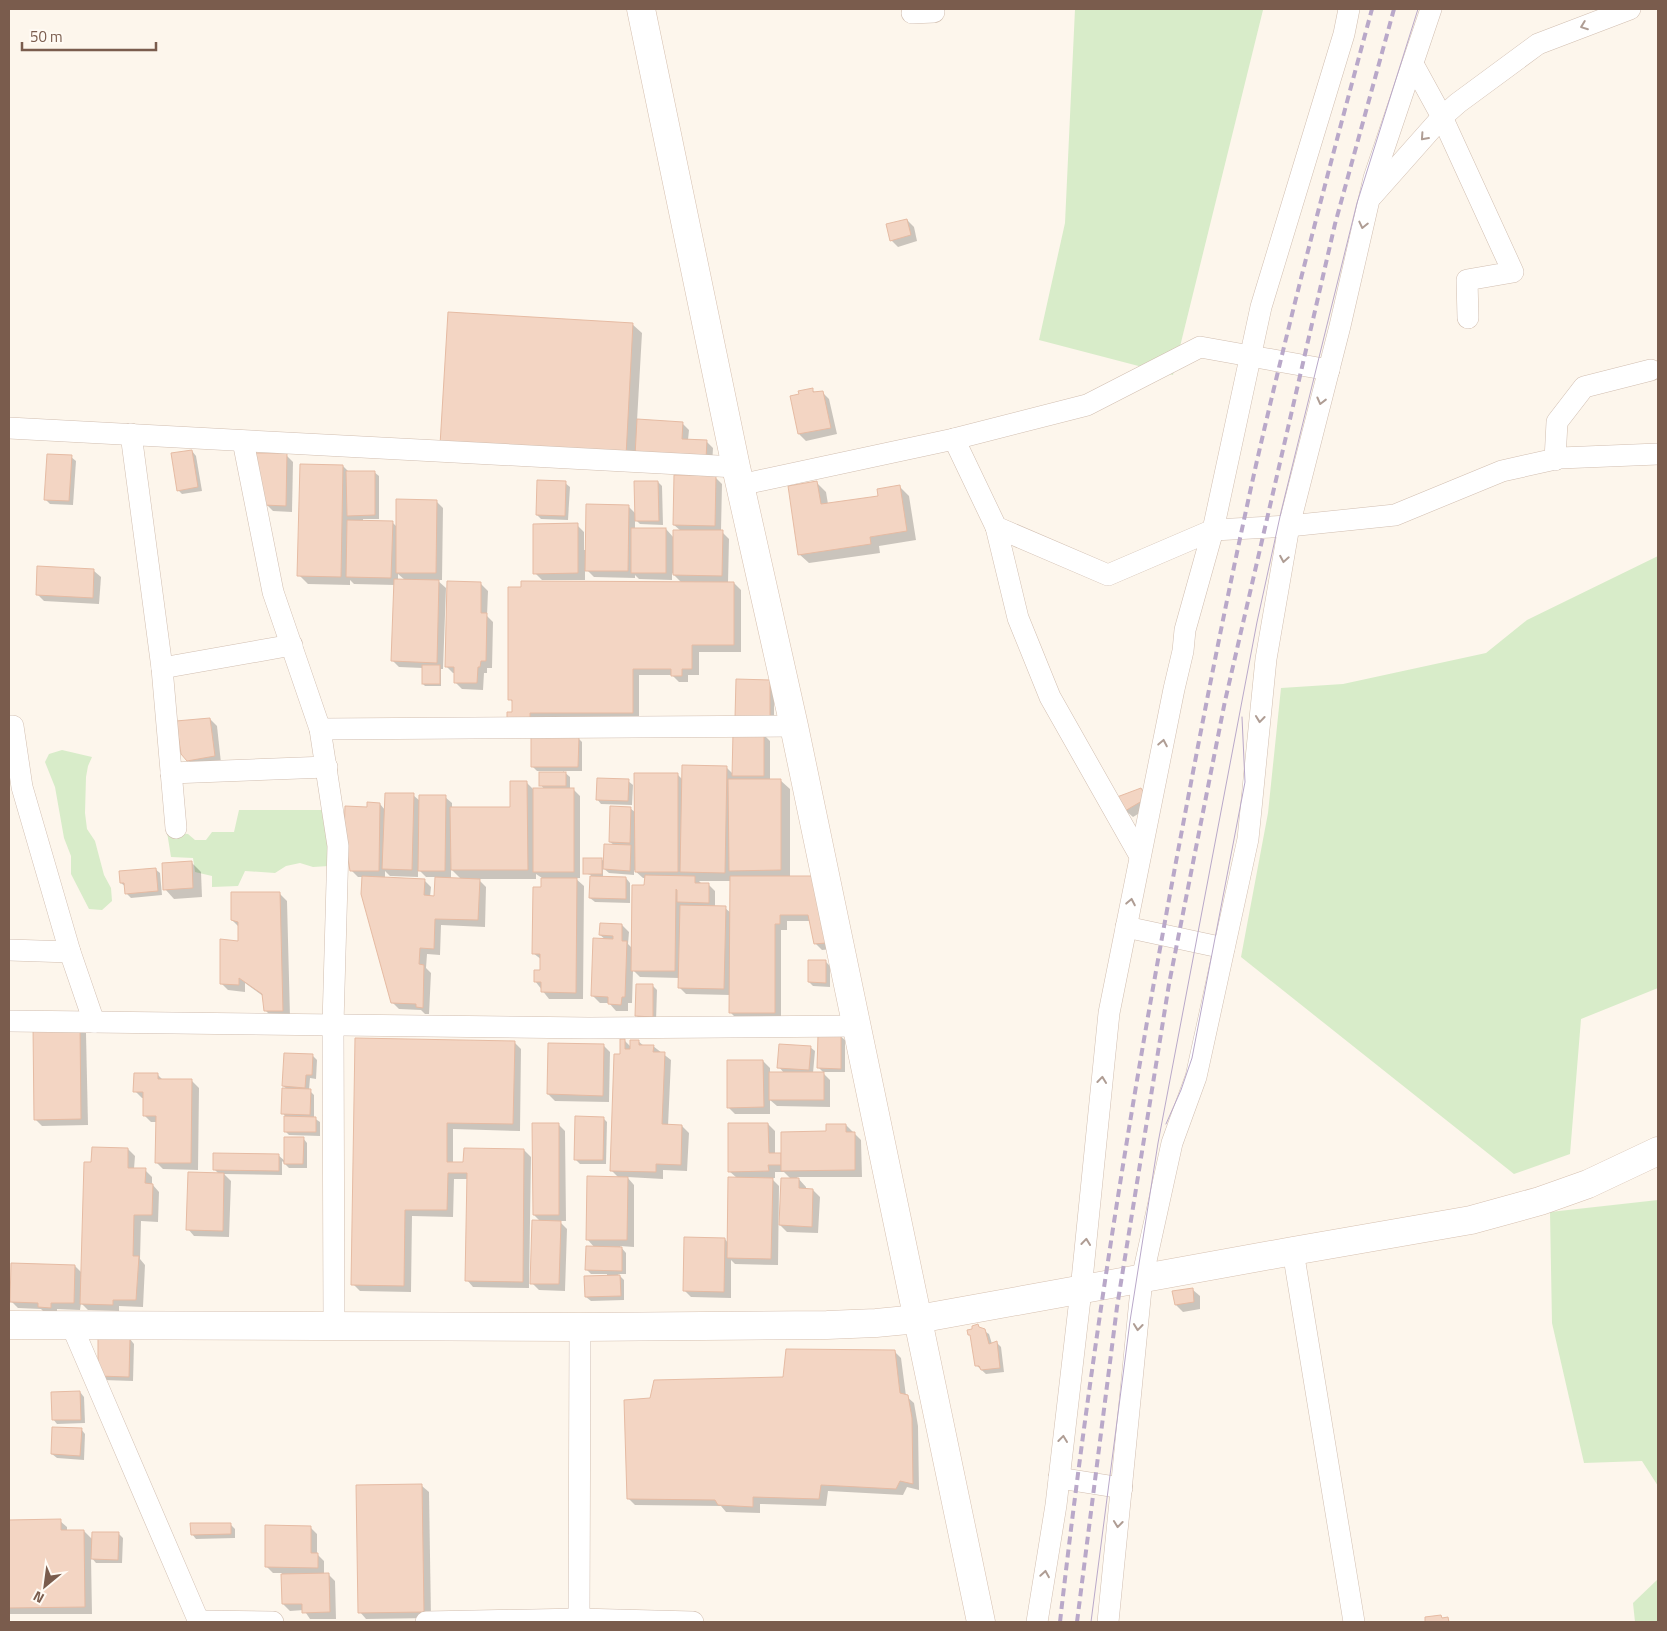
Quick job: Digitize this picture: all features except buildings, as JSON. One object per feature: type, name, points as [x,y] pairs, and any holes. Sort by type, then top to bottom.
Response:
[{"type":"street","points":[[641,9],[738,476],[794,726],[981,1622]]},
{"type":"street","points":[[912,12],[934,12],[933,9]]},
{"type":"street","points":[[1037,1622],[1059,1478],[1081,1290],[1109,1014],[1183,651],[1185,630],[1212,530],[1261,307],[1341,43],[1349,9]]},
{"type":"street","points":[[1108,1622],[1142,1279],[1172,1143],[1196,1076],[1248,839],[1266,659],[1289,526],[1329,370],[1374,178],[1431,9]]},
{"type":"street","points":[[1369,198],[1442,117],[1538,44],[1630,9]]},
{"type":"street","points":[[1413,64],[1442,117],[1513,272],[1467,280],[1468,318]]},
{"type":"street","points":[[9,428],[244,441],[738,476],[954,438],[1087,406],[1200,347],[1329,370]]},
{"type":"street","points":[[1555,460],[1556,422],[1584,386],[1651,370]]},
{"type":"street","points":[[131,434],[162,668],[176,828]]},
{"type":"street","points":[[954,438],[996,527],[1018,618],[1050,697],[1140,856]]},
{"type":"street","points":[[244,441],[273,592],[320,728],[338,846],[333,1024],[334,1326]]},
{"type":"street","points":[[996,527],[1108,575],[1212,530],[1289,526],[1395,515],[1502,471],[1555,460],[1626,454],[1658,454]]},
{"type":"street","points":[[162,668],[292,645]]},
{"type":"street","points":[[9,726],[13,726],[22,786],[70,952],[94,1022]]},
{"type":"street","points":[[320,728],[794,726]]},
{"type":"street","points":[[171,773],[327,767]]},
{"type":"street","points":[[1126,927],[1224,948]]},
{"type":"street","points":[[9,950],[70,952]]},
{"type":"street","points":[[9,1021],[589,1028],[857,1026]]},
{"type":"street","points":[[9,1325],[580,1327],[827,1325],[918,1319],[1471,1220],[1540,1201],[1588,1184],[1658,1151]]},
{"type":"street","points":[[1293,1251],[1354,1622]]},
{"type":"street","points":[[71,1324],[199,1622],[273,1622]]},
{"type":"street","points":[[579,1621],[580,1327]]},
{"type":"street","points":[[1059,1478],[1122,1488]]},
{"type":"street","points":[[426,1622],[693,1622]]},
{"type":"green space","points":[[1075,9],[1263,10],[1173,375],[1039,340],[1065,223]]},
{"type":"green space","points":[[1658,556],[1658,988],[1581,1019],[1570,1154],[1514,1174],[1241,957],[1268,813],[1281,688],[1343,684],[1486,653],[1527,620]]},
{"type":"green space","points":[[62,750],[92,757],[86,777],[85,813],[87,829],[95,841],[104,875],[111,888],[112,901],[102,910],[89,909],[71,874],[71,856],[64,838],[55,787],[45,762],[49,754]]},
{"type":"green space","points":[[239,810],[325,810],[329,866],[313,867],[300,863],[286,866],[275,873],[245,871],[238,886],[212,887],[212,876],[195,872],[193,858],[171,857],[167,832],[188,834],[195,840],[206,840],[212,832],[234,832]]},
{"type":"green space","points":[[1658,1200],[1658,1486],[1642,1461],[1584,1463],[1552,1323],[1550,1212]]},
{"type":"green space","points":[[1658,1579],[1658,1622],[1635,1622],[1633,1603]]},
{"type":"tram line","points":[[1091,1622],[1130,1321],[1158,1143],[1257,622],[1281,512],[1357,203],[1418,9]]},
{"type":"tram line","points":[[1166,1124],[1192,1058],[1245,782],[1242,717]]},
{"type":"railway","points":[[1060,1622],[1085,1423],[1129,1126],[1199,739],[1236,556],[1269,408],[1341,122],[1372,9]]},
{"type":"railway","points":[[1077,1622],[1117,1307],[1169,984],[1225,701],[1335,224],[1394,9]]}]
